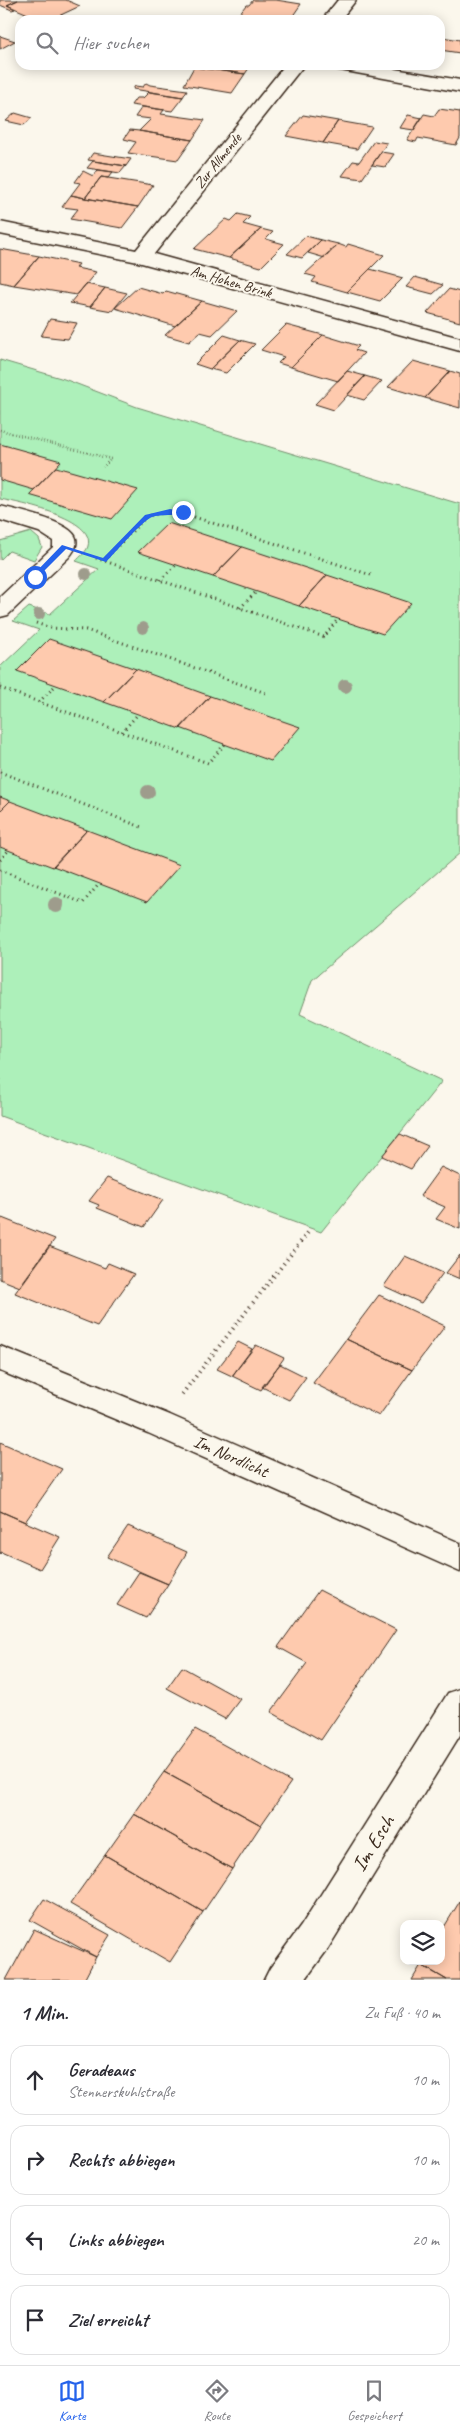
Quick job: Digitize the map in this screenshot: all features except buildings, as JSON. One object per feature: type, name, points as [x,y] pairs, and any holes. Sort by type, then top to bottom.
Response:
[{"type":"street","points":[[335,15],[347,0]]},
{"type":"street","name":"Zur Allmende","points":[[141,257],[291,70]]},
{"type":"street","points":[[369,70],[460,86]]},
{"type":"street","name":"Am Hohen Brink","points":[[0,228],[141,257],[460,346]]},
{"type":"street","points":[[0,513],[47,527],[65,538],[64,547],[0,610]]},
{"type":"street","name":"Im Nordlicht","points":[[0,1358],[158,1424],[460,1558]]},
{"type":"street","name":"Im Esch","points":[[283,1980],[314,1938],[460,1704]]},
{"type":"path","points":[[0,430],[111,459],[103,467]]},
{"type":"path","points":[[104,560],[147,516],[176,511],[374,576]]},
{"type":"path","points":[[64,547],[324,637],[338,619]]},
{"type":"path","points":[[160,580],[176,565]]},
{"type":"path","points":[[240,608],[256,592]]},
{"type":"path","points":[[0,610],[50,628],[86,630],[266,693]]},
{"type":"path","points":[[39,702],[56,685]]},
{"type":"path","points":[[0,688],[208,763],[225,744]]},
{"type":"path","points":[[122,732],[138,714]]},
{"type":"path","points":[[0,772],[144,828]]},
{"type":"path","points":[[0,860],[9,850]]},
{"type":"path","points":[[0,870],[83,902],[99,884]]},
{"type":"path","points":[[158,1424],[309,1231]]},
{"type":"green space","points":[[0,360],[64,379],[137,407],[460,504],[460,853],[312,980],[300,1014],[442,1081],[321,1232],[0,1116],[0,667],[39,630],[13,621],[29,607],[50,614],[99,569],[76,561],[88,546],[87,536],[80,527],[69,520],[39,508],[0,499]]},
{"type":"green space","points":[[31,532],[39,539],[42,547],[34,560],[9,551],[0,560],[0,541]]},
{"type":"route","points":[[35,577],[64,547],[104,560],[147,516],[170,511],[183,512]]}]
